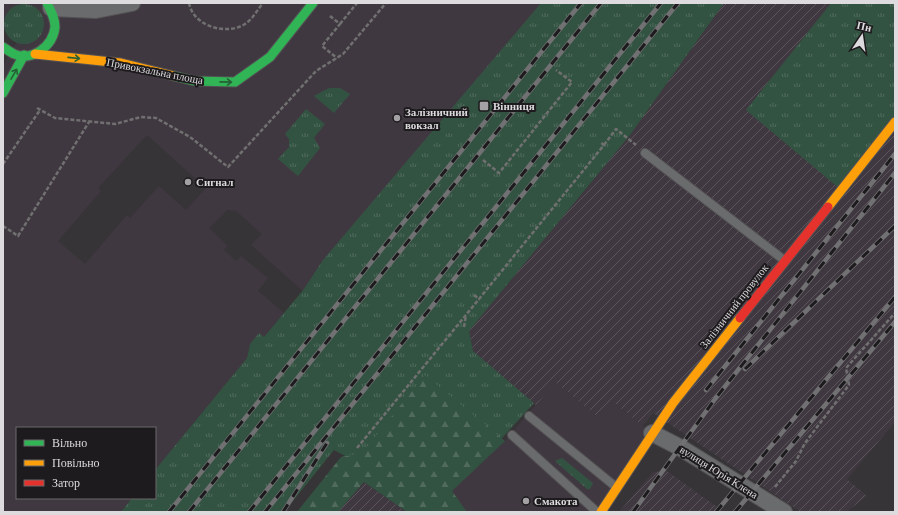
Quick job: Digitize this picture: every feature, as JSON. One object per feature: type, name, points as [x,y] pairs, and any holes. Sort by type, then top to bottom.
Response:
[{"type":"street","points":[[49,6],[96,10],[132,3]]},
{"type":"street","name":"Привокзальна площа","points":[[35,54],[121,63],[195,81],[234,82],[270,57],[313,3]]},
{"type":"street","points":[[3,47],[13,54],[24,56],[35,54],[50,42],[54,34],[54,15],[49,6]]},
{"type":"street","points":[[3,93],[24,56]]},
{"type":"street","name":"Залізничний провулок","points":[[601,512],[673,402],[895,122]]},
{"type":"street","name":"вулиця Юрія Клена","points":[[652,433],[681,448],[784,512]]},
{"type":"lane","points":[[645,153],[785,261]]},
{"type":"lane","points":[[529,416],[617,488]]},
{"type":"lane","points":[[512,435],[598,512]]},
{"type":"path","points":[[190,3],[191,10],[196,18],[209,26],[226,29],[245,24],[263,3]]},
{"type":"path","points":[[337,58],[322,46],[357,3]]},
{"type":"path","points":[[3,164],[38,109],[55,118],[115,124],[141,117],[156,118],[190,137],[228,168],[316,71],[343,54],[386,3]]},
{"type":"path","points":[[326,13],[340,24]]},
{"type":"path","points":[[483,160],[499,173],[572,82],[556,70]]},
{"type":"path","points":[[3,226],[18,236],[89,122]]},
{"type":"path","points":[[357,448],[616,129],[645,153]]},
{"type":"path","points":[[600,142],[604,145]]},
{"type":"path","points":[[474,295],[479,299]]},
{"type":"path","points":[[765,500],[796,461],[804,443],[849,385],[846,368],[895,313]]},
{"type":"path","points":[[464,327],[466,315]]},
{"type":"shaded area","points":[[3,3],[557,3],[312,299],[251,245],[262,234],[236,211],[227,210],[209,228],[227,246],[224,250],[236,261],[241,256],[268,278],[258,291],[284,313],[264,337],[250,344],[247,358],[156,469],[156,427],[16,427],[16,499],[131,499],[121,512],[3,512],[3,66],[19,38],[3,29]],"holes":[[[147,135],[206,188],[186,210],[159,186],[130,218],[127,215],[85,264],[58,241],[101,191],[98,188]]]},
{"type":"shaded area","points":[[724,3],[831,3],[746,110],[895,122],[895,422],[847,479],[867,496],[846,512],[801,512],[653,413],[643,426],[613,402],[599,418],[555,382],[536,405],[473,351],[469,331],[630,135]]},
{"type":"shaded area","points":[[555,382],[599,418],[613,402],[652,433],[601,512],[467,512],[451,491],[505,441]]},
{"type":"shaded area","points":[[667,471],[724,512],[619,512],[653,472]]},
{"type":"shaded area","points":[[364,482],[406,512],[338,512]]},
{"type":"green space","points":[[541,3],[724,3],[630,135],[469,331],[473,351],[534,403],[491,450],[364,466],[334,450],[284,512],[121,512],[131,499],[156,499],[156,469],[247,358],[250,344],[259,333],[264,337],[304,289],[323,260]]},
{"type":"green space","points":[[831,3],[895,3],[895,122],[841,190],[746,110]]},
{"type":"green space","points":[[24,4],[32,6],[38,10],[42,16],[44,24],[42,32],[38,38],[32,42],[24,44],[16,42],[10,38],[6,32],[4,24],[6,16],[10,10],[16,6]]},
{"type":"green space","points":[[329,88],[340,88],[350,94],[334,113],[314,96]]},
{"type":"green space","points":[[306,109],[325,124],[314,138],[320,148],[298,176],[278,159],[289,147],[289,139],[285,134]]},
{"type":"green space","points":[[425,375],[505,441],[452,491],[467,512],[407,512],[364,482],[338,512],[297,512],[341,457],[362,453]]},
{"type":"green space","points":[[562,458],[593,483],[590,489],[587,489],[555,461]]},
{"type":"railway","points":[[169,512],[581,3]]},
{"type":"railway","points":[[189,512],[601,3]]},
{"type":"railway","points":[[249,512],[661,3]]},
{"type":"railway","points":[[265,512],[678,3]]},
{"type":"railway","points":[[706,390],[895,154]]},
{"type":"railway","points":[[633,512],[715,399],[895,173]]},
{"type":"railway","points":[[745,369],[895,226]]},
{"type":"railway","points":[[716,512],[895,297]]},
{"type":"railway","points":[[735,512],[895,322]]},
{"type":"railway","points":[[283,512],[327,443]]},
{"type":"traffic: fast","points":[[3,47],[14,54],[28,56],[40,51],[46,46],[55,27],[54,18],[47,3]]},
{"type":"traffic: fast","points":[[174,76],[195,81],[235,82],[270,57],[313,3]]},
{"type":"traffic: fast","points":[[3,93],[24,55]]},
{"type":"traffic: slow","points":[[35,54],[121,63],[174,76]]},
{"type":"traffic: slow","points":[[828,207],[895,122]]},
{"type":"traffic: slow","points":[[601,512],[673,403],[740,318]]},
{"type":"traffic: jam","points":[[740,318],[828,207]]},
{"type":"place","name":"Вінниця","points":[[484,106]]},
{"type":"place","name":"Залізничний вокзал","points":[[397,118]]},
{"type":"place","name":"Сигнал","points":[[188,182]]},
{"type":"place","name":"Смакота","points":[[526,501]]}]
